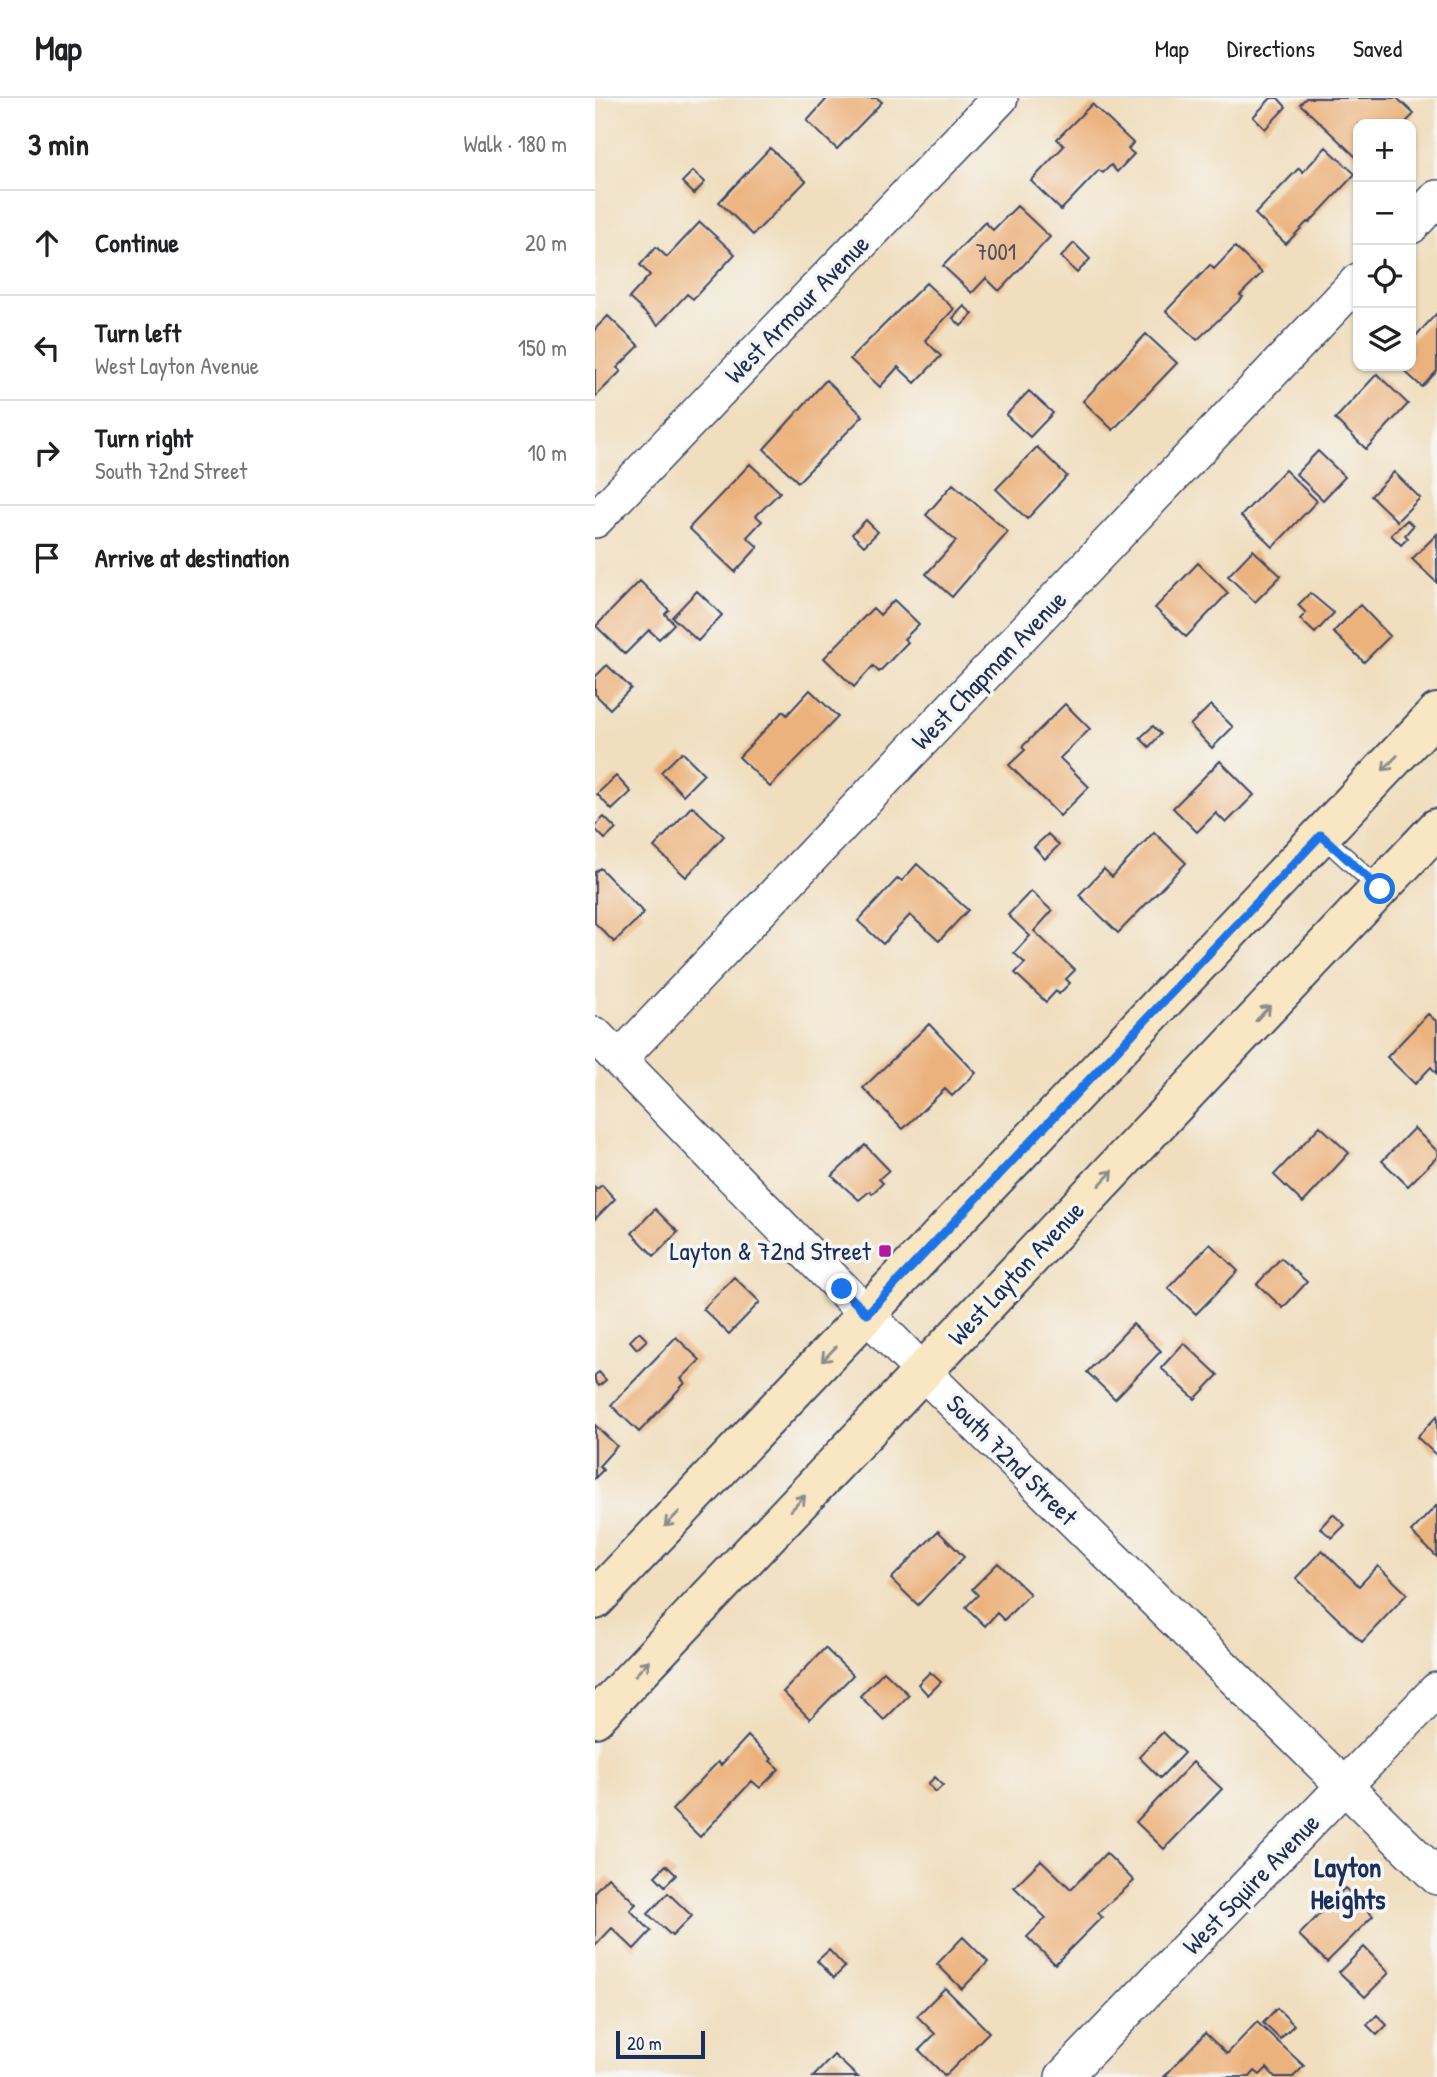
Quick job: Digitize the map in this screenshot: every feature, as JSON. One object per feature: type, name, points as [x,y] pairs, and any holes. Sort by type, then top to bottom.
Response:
[{"type":"main road","points":[[595,1600],[1437,713]]},
{"type":"main road","name":"West Layton Avenue","points":[[595,1718],[1437,828]]},
{"type":"street","name":"West Armour Avenue","points":[[595,520],[1000,98]]},
{"type":"street","points":[[1416,221],[1437,198]]},
{"type":"street","name":"West Chapman Avenue","points":[[619,1059],[1353,286]]},
{"type":"street","name":"South 72nd Street","points":[[595,1035],[923,1372],[1437,1877]]},
{"type":"street","name":"West Squire Avenue","points":[[1063,2077],[1437,1690]]},
{"type":"lane","points":[[1321,835],[1380,889]]},
{"type":"building","points":[[823,98],[877,98],[882,102],[837,149],[807,121],[826,100]]},
{"type":"building","points":[[1271,98],[1278,98],[1286,107],[1265,129],[1253,117]]},
{"type":"building","points":[[1306,98],[1397,98],[1414,114],[1409,119],[1353,119],[1353,154],[1300,104]]},
{"type":"building","points":[[1092,104],[1133,143],[1128,149],[1134,154],[1117,172],[1111,165],[1103,173],[1099,170],[1061,210],[1031,181],[1064,146],[1057,139]]},
{"type":"building","points":[[1326,147],[1353,172],[1353,176],[1286,244],[1255,214],[1299,168],[1303,172]]},
{"type":"building","points":[[770,148],[806,181],[753,235],[719,202]]},
{"type":"building","points":[[693,171],[705,182],[694,194],[682,182]]},
{"type":"building","points":[[1017,206],[1050,237],[999,291],[986,278],[972,293],[943,266],[985,222],[993,230]]},
{"type":"building","points":[[700,222],[735,254],[693,299],[687,294],[658,325],[629,298],[650,275],[640,265],[656,247],[667,257]]},
{"type":"building","points":[[1074,243],[1090,259],[1077,273],[1061,257]]},
{"type":"building","points":[[1235,247],[1262,273],[1240,295],[1243,297],[1197,340],[1166,311],[1210,265],[1214,269]]},
{"type":"building","points":[[926,283],[954,309],[925,340],[941,356],[915,383],[898,367],[880,387],[850,359]]},
{"type":"building","points":[[964,306],[973,314],[961,326],[953,318]]},
{"type":"building","points":[[1437,313],[1437,371],[1422,387],[1404,371],[1416,371],[1416,336]]},
{"type":"building","points":[[608,316],[639,346],[617,368],[621,371],[595,397],[595,329]]},
{"type":"building","points":[[1146,334],[1177,363],[1113,430],[1083,401]]},
{"type":"building","points":[[1377,374],[1408,404],[1366,449],[1335,419]]},
{"type":"building","points":[[826,380],[863,416],[798,482],[764,449]]},
{"type":"building","points":[[1029,391],[1053,413],[1030,437],[1006,415]]},
{"type":"building","points":[[1037,447],[1067,476],[1027,519],[996,489]]},
{"type":"building","points":[[1318,451],[1345,477],[1323,500],[1296,474]]},
{"type":"building","points":[[750,464],[780,492],[756,516],[762,521],[747,537],[758,547],[735,572],[689,528]]},
{"type":"building","points":[[1285,470],[1317,501],[1273,547],[1241,516]]},
{"type":"building","points":[[1394,472],[1420,498],[1397,521],[1371,496]]},
{"type":"building","points":[[953,484],[1008,532],[952,597],[926,574],[956,541],[926,515]]},
{"type":"building","points":[[866,520],[878,532],[864,546],[852,534]]},
{"type":"building","points":[[1407,520],[1413,526],[1405,535],[1408,538],[1401,545],[1391,535]]},
{"type":"building","points":[[1437,534],[1437,583],[1412,559]]},
{"type":"building","points":[[1253,550],[1281,576],[1255,602],[1228,576]]},
{"type":"building","points":[[1198,563],[1228,593],[1186,637],[1155,608]]},
{"type":"building","points":[[640,581],[669,610],[665,614],[674,624],[659,639],[649,630],[625,654],[596,626]]},
{"type":"building","points":[[697,591],[722,615],[698,641],[672,617]]},
{"type":"building","points":[[1310,593],[1334,613],[1315,633],[1300,619],[1306,613],[1298,605]]},
{"type":"building","points":[[894,600],[919,624],[904,639],[908,642],[879,672],[873,666],[854,687],[824,658],[873,608],[880,615]]},
{"type":"building","points":[[1360,605],[1390,636],[1364,662],[1333,632]]},
{"type":"building","points":[[607,665],[631,688],[610,709],[595,694],[595,677]]},
{"type":"building","points":[[810,690],[838,717],[770,787],[739,757],[783,711],[787,715]]},
{"type":"building","points":[[1065,704],[1090,729],[1060,758],[1089,787],[1060,816],[1009,765],[1025,750],[1022,747]]},
{"type":"building","points":[[1211,705],[1233,727],[1212,748],[1190,725]]},
{"type":"building","points":[[1153,726],[1161,734],[1149,747],[1140,738]]},
{"type":"building","points":[[682,752],[704,774],[683,795],[661,772]]},
{"type":"building","points":[[1220,761],[1254,795],[1226,823],[1216,813],[1197,832],[1173,808]]},
{"type":"building","points":[[616,776],[631,792],[612,810],[597,794]]},
{"type":"building","points":[[692,806],[724,836],[686,877],[654,847]]},
{"type":"building","points":[[604,817],[616,829],[605,839],[595,829]]},
{"type":"building","points":[[1154,832],[1186,863],[1118,933],[1079,895],[1104,869],[1112,877]]},
{"type":"building","points":[[1048,834],[1059,845],[1045,859],[1034,847]]},
{"type":"building","points":[[917,864],[968,910],[939,941],[910,915],[883,944],[858,921],[898,878],[902,881]]},
{"type":"building","points":[[600,868],[644,913],[614,942],[595,923],[595,872]]},
{"type":"building","points":[[1031,891],[1052,911],[1034,931],[1075,970],[1066,979],[1070,983],[1059,994],[1056,991],[1046,1002],[1015,973],[1025,963],[1014,953],[1030,936],[1008,915]]},
{"type":"building","points":[[1428,1014],[1437,1022],[1437,1074],[1431,1067],[1415,1084],[1387,1057]]},
{"type":"building","points":[[929,1024],[976,1073],[952,1096],[945,1089],[903,1129],[863,1088]]},
{"type":"building","points":[[1320,1126],[1349,1153],[1303,1203],[1274,1175]]},
{"type":"building","points":[[1414,1128],[1437,1151],[1437,1157],[1408,1186],[1382,1161]]},
{"type":"building","points":[[865,1145],[889,1170],[879,1179],[883,1183],[872,1194],[870,1191],[859,1200],[832,1176]]},
{"type":"building","points":[[602,1185],[615,1199],[595,1219],[595,1187],[597,1189]]},
{"type":"building","points":[[655,1209],[678,1232],[654,1256],[632,1233]]},
{"type":"building","points":[[1210,1244],[1238,1271],[1196,1314],[1168,1288]]},
{"type":"building","points":[[1281,1258],[1307,1282],[1283,1308],[1257,1284]]},
{"type":"building","points":[[734,1277],[760,1302],[729,1334],[703,1309]]},
{"type":"building","points":[[1133,1324],[1161,1351],[1115,1399],[1087,1372]]},
{"type":"building","points":[[639,1332],[647,1340],[637,1349],[630,1341]]},
{"type":"building","points":[[676,1337],[700,1360],[681,1379],[685,1383],[639,1432],[611,1405]]},
{"type":"building","points":[[1184,1343],[1218,1375],[1195,1399],[1161,1368]]},
{"type":"building","points":[[599,1372],[606,1380],[599,1386],[595,1375]]},
{"type":"building","points":[[1437,1416],[1437,1456],[1417,1437]]},
{"type":"building","points":[[595,1425],[617,1446],[599,1466],[603,1470],[595,1478]]},
{"type":"building","points":[[1437,1505],[1437,1557],[1411,1532]]},
{"type":"building","points":[[1333,1514],[1345,1525],[1332,1538],[1320,1528]]},
{"type":"building","points":[[938,1531],[964,1557],[918,1605],[891,1579]]},
{"type":"building","points":[[1322,1550],[1359,1586],[1378,1566],[1407,1594],[1362,1642],[1296,1578]]},
{"type":"building","points":[[998,1563],[1030,1594],[1004,1620],[997,1613],[985,1626],[966,1607],[978,1595],[972,1589]]},
{"type":"building","points":[[825,1648],[853,1675],[810,1719],[783,1692]]},
{"type":"building","points":[[884,1671],[909,1695],[884,1720],[860,1696]]},
{"type":"building","points":[[930,1672],[941,1682],[928,1695],[918,1684]]},
{"type":"building","points":[[1163,1732],[1184,1753],[1160,1778],[1139,1757]]},
{"type":"building","points":[[748,1736],[779,1769],[760,1788],[752,1781],[700,1837],[672,1810],[718,1762],[721,1765]]},
{"type":"building","points":[[1193,1762],[1222,1789],[1164,1849],[1136,1822]]},
{"type":"building","points":[[935,1777],[943,1785],[936,1792],[928,1784]]},
{"type":"building","points":[[1106,1853],[1134,1881],[1098,1913],[1102,1917],[1055,1964],[1027,1937],[1046,1918],[1014,1887],[1041,1860],[1071,1889]]},
{"type":"building","points":[[666,1865],[676,1875],[665,1886],[655,1876]]},
{"type":"building","points":[[608,1877],[636,1904],[630,1910],[651,1931],[634,1949],[612,1928],[595,1946],[595,1891]]},
{"type":"building","points":[[1345,1888],[1373,1916],[1327,1962],[1299,1935]]},
{"type":"building","points":[[668,1893],[692,1916],[672,1936],[648,1914]]},
{"type":"building","points":[[963,1937],[988,1962],[962,1989],[937,1964]]},
{"type":"building","points":[[1364,1947],[1389,1973],[1365,1997],[1339,1972]]},
{"type":"building","points":[[829,1950],[845,1967],[834,1978],[817,1961]]},
{"type":"building","points":[[945,1988],[989,2032],[945,2076],[919,2050],[935,2034],[917,2016]]},
{"type":"building","points":[[1277,2008],[1294,2025],[1280,2039],[1263,2023]]},
{"type":"building","points":[[1377,2015],[1387,2025],[1377,2035],[1367,2025]]},
{"type":"building","points":[[1257,2022],[1304,2066],[1293,2077],[1275,2077],[1267,2068],[1260,2075],[1255,2071],[1250,2077],[1164,2077],[1205,2033],[1227,2054]]},
{"type":"building","points":[[834,2055],[858,2077],[813,2077]]},
{"type":"place","name":"Layton & 72nd Street","points":[[885,1251]]},
{"type":"district","name":"Layton Heights","points":[[1348,1883]]},
{"type":"route","points":[[842,1289],[867,1314],[1321,835],[1380,889]]}]
